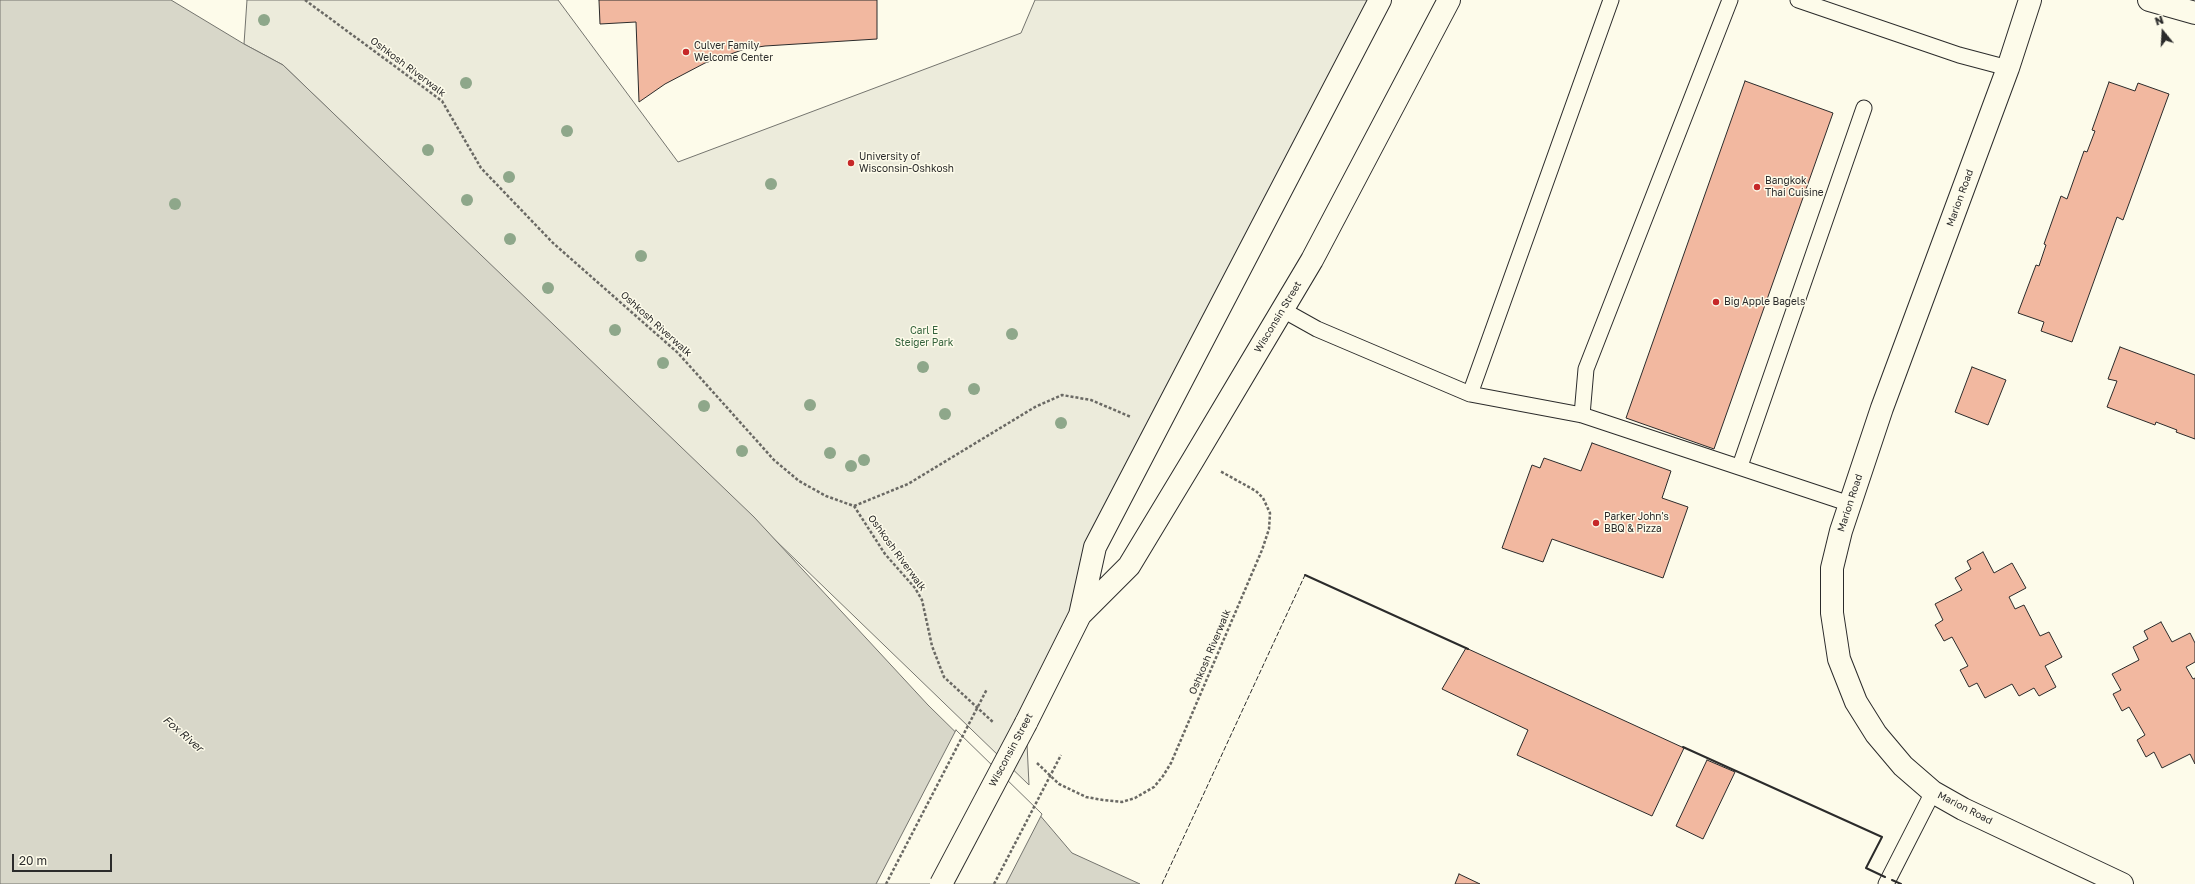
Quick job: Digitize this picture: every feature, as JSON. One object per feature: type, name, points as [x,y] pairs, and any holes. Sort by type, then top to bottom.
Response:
[{"type":"main road","name":"Wisconsin Street","points":[[941,884],[1026,723],[1080,615],[1095,546],[1380,0]]},
{"type":"main road","name":"Wisconsin Street","points":[[1080,615],[1129,566],[1193,460],[1316,253],[1449,0]]},
{"type":"main road","name":"Marion Road","points":[[2030,0],[2008,68],[1882,408],[1850,504],[1832,568],[1832,613],[1839,659],[1856,702],[1876,734],[1903,766],[1933,792],[2122,884]]},
{"type":"main road","points":[[2149,0],[2195,13]]},
{"type":"lane","points":[[1470,394],[1611,0]]},
{"type":"lane","points":[[1582,415],[1586,370],[1730,0]]},
{"type":"lane","points":[[1798,0],[1959,55],[2008,68]]},
{"type":"lane","points":[[1740,466],[1864,108]]},
{"type":"lane","points":[[1283,310],[1317,329],[1470,394],[1582,415],[1740,466],[1850,504]]},
{"type":"lane","points":[[1886,884],[1933,792]]},
{"type":"path","name":"Oshkosh Riverwalk","points":[[305,0],[442,101],[481,168],[553,243],[678,353],[774,460],[805,485],[826,496],[854,506],[885,554],[915,588],[922,600],[932,646],[944,677],[972,702]]},
{"type":"path","points":[[854,506],[908,484],[1035,406],[1062,395],[1091,400],[1157,429]]},
{"type":"path","name":"Oshkosh Riverwalk","points":[[1059,784],[1086,797],[1122,802],[1145,793],[1163,776],[1171,763],[1262,550],[1269,529],[1270,513],[1263,498],[1256,491],[1231,476],[1193,460]]},
{"type":"path","points":[[886,884],[987,689]]},
{"type":"path","points":[[994,884],[1061,755]]},
{"type":"green space","name":"Carl E Steiger Park","points":[[247,0],[558,0],[678,162],[1021,33],[1035,0],[1380,0],[1157,429],[1026,723],[1029,785],[283,65],[244,44]]},
{"type":"water","name":"Fox River","points":[[0,0],[171,0],[244,44],[283,65],[754,517],[928,705],[1038,813],[1072,853],[1140,884],[0,884]]},
{"type":"pier","points":[[956,730],[1042,814],[1006,884],[876,884]]},
{"type":"building","name":"Culver Family Welcome Center","points":[[599,0],[877,0],[877,39],[765,46],[745,49],[705,63],[665,84],[639,102],[636,22],[600,24]]},
{"type":"building","points":[[1745,81],[1833,113],[1714,449],[1626,418]]},
{"type":"building","points":[[2109,82],[2135,91],[2138,83],[2169,94],[2123,220],[2117,217],[2072,342],[2041,331],[2044,322],[2018,313],[2036,265],[2039,266],[2046,245],[2044,244],[2061,196],[2067,199],[2084,151],[2087,152],[2095,131],[2092,130]]},
{"type":"building","points":[[2120,347],[2195,375],[2195,439],[2156,422],[2155,425],[2107,407],[2117,381],[2108,379]]},
{"type":"building","points":[[1972,367],[2006,380],[1988,425],[1955,412]]},
{"type":"building","name":"Parker John's BBQ & Pizza","points":[[1592,443],[1671,471],[1662,498],[1688,507],[1663,578],[1552,539],[1543,562],[1502,548],[1532,465],[1540,468],[1544,458],[1581,471]]},
{"type":"building","points":[[1983,552],[1994,573],[2012,563],[2026,588],[2009,597],[2015,609],[2024,605],[2040,636],[2049,632],[2062,657],[2045,666],[2056,687],[2039,696],[2034,688],[2019,696],[2012,684],[1985,698],[1977,683],[1969,687],[1960,670],[1968,666],[1952,637],[1944,641],[1935,625],[1943,620],[1935,604],[1962,590],[1955,578],[1971,569],[1967,561]]},
{"type":"building","points":[[2161,622],[2172,642],[2190,633],[2195,643],[2195,662],[2186,667],[2193,679],[2195,678],[2195,764],[2190,754],[2162,768],[2154,752],[2146,757],[2137,740],[2145,735],[2129,707],[2122,711],[2113,694],[2121,690],[2112,674],[2139,660],[2133,647],[2148,639],[2144,631]]},
{"type":"building","points":[[1466,648],[1684,748],[1652,816],[1517,755],[1528,730],[1442,689]]},
{"type":"building","points":[[1707,760],[1735,772],[1703,839],[1676,826]]},
{"type":"building","points":[[1459,874],[1480,884],[1455,884]]},
{"type":"fence","points":[[1162,884],[1305,575]]},
{"type":"wall","points":[[1305,575],[1468,649]]},
{"type":"wall","points":[[1683,747],[1882,837],[1866,868],[1885,877]]},
{"type":"wall","points":[[1892,880],[1901,884]]},
{"type":"place","name":"Culver Family Welcome Center","points":[[686,52]]},
{"type":"place","name":"University of Wisconsin-Oshkosh","points":[[851,163]]},
{"type":"place","name":"Bangkok Thai Cuisine","points":[[1757,187]]},
{"type":"place","name":"Big Apple Bagels","points":[[1716,302]]},
{"type":"place","name":"Parker John's BBQ & Pizza","points":[[1596,523]]}]
